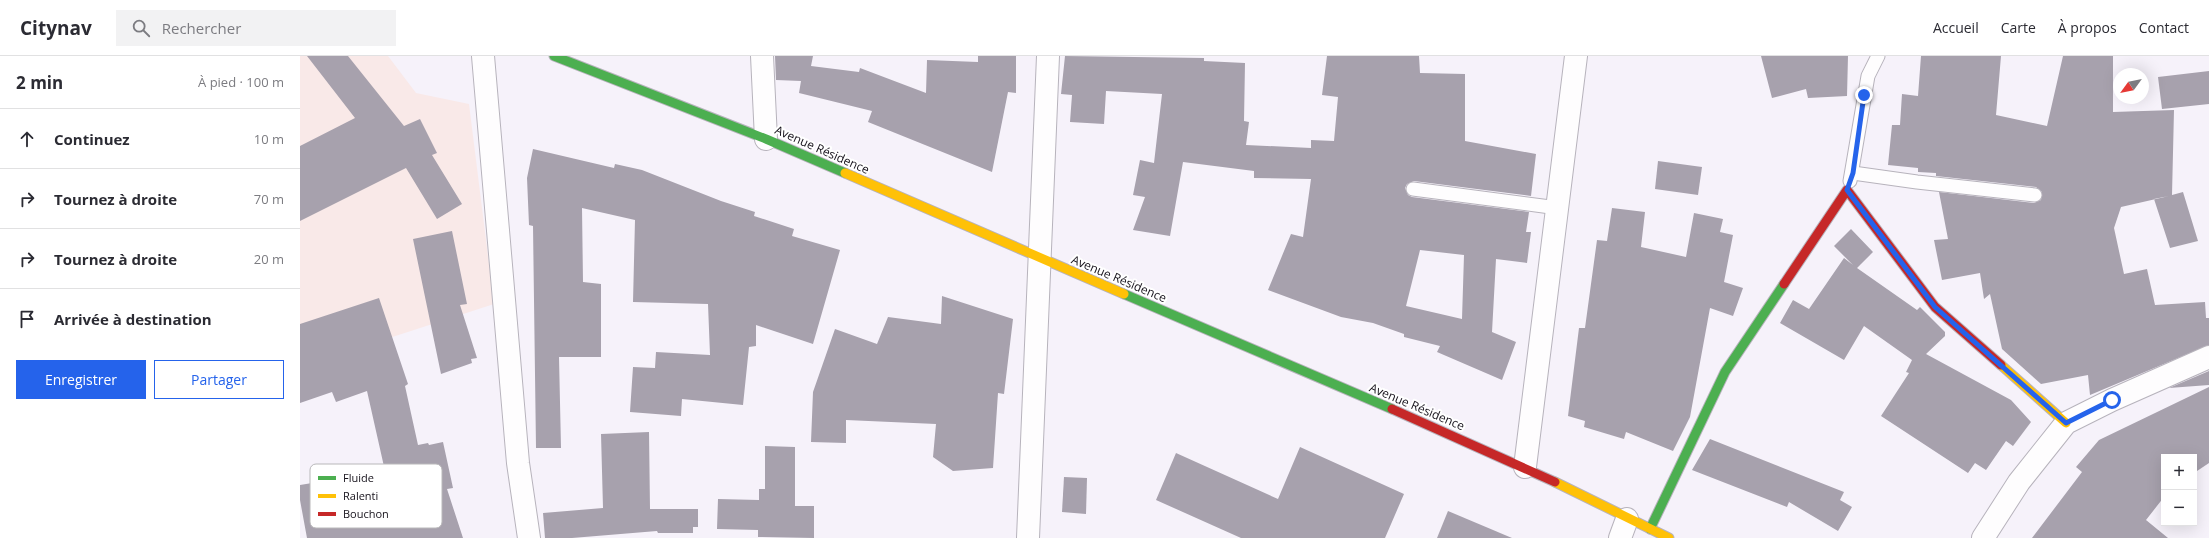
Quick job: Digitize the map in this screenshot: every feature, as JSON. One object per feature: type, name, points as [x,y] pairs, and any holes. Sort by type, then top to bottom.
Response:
[{"type":"main road","name":"Avenue Résidence","points":[[554,56],[766,139],[1525,467],[1624,528],[1650,529],[1669,538]]},
{"type":"main road","points":[[1650,529],[1725,372],[1847,190],[1935,307],[2066,423]]},
{"type":"street","points":[[484,56],[518,463],[529,538]]},
{"type":"street","points":[[762,56],[766,139]]},
{"type":"street","points":[[1028,538],[1048,56]]},
{"type":"street","points":[[1525,467],[1576,56]]},
{"type":"street","points":[[1983,538],[2019,482],[2066,423],[2112,400],[2209,357]]},
{"type":"lane","points":[[1847,190],[1853,173],[1868,76],[1878,56]]},
{"type":"lane","points":[[1853,173],[1917,182],[2035,195]]},
{"type":"lane","points":[[1413,189],[1558,208]]},
{"type":"shaded area","points":[[300,56],[388,56],[416,93],[469,104],[494,304],[300,367]]},
{"type":"building","points":[[307,56],[348,56],[404,126],[420,119],[437,153],[432,155],[462,204],[437,219],[406,168],[300,221],[300,146],[355,118]]},
{"type":"building","points":[[775,56],[813,56],[811,66],[859,72],[860,68],[926,93],[927,60],[978,62],[978,56],[1016,56],[1016,93],[1008,92],[992,172],[868,122],[872,111],[799,93],[801,81],[776,80]]},
{"type":"building","points":[[1065,56],[1204,58],[1204,61],[1245,63],[1244,121],[1249,122],[1246,145],[1311,148],[1311,140],[1334,141],[1338,97],[1322,95],[1327,56],[1419,56],[1420,73],[1465,74],[1465,141],[1536,154],[1531,196],[1414,181],[1407,184],[1405,188],[1408,195],[1412,197],[1529,212],[1526,232],[1531,232],[1527,263],[1496,259],[1492,332],[1516,342],[1502,380],[1437,352],[1440,346],[1404,337],[1404,334],[1373,323],[1341,317],[1268,290],[1291,234],[1303,237],[1311,179],[1254,178],[1254,171],[1183,162],[1170,236],[1133,230],[1145,197],[1133,195],[1140,160],[1154,163],[1162,94],[1106,91],[1104,124],[1070,122],[1072,95],[1061,94]],"holes":[[[1420,250],[1464,255],[1462,319],[1406,306]]]},
{"type":"building","points":[[1761,56],[1848,56],[1847,96],[1808,98],[1806,89],[1772,98]]},
{"type":"building","points":[[1921,56],[2001,56],[1996,115],[2047,126],[2063,56],[2113,56],[2113,112],[2174,110],[2172,195],[2183,192],[2198,241],[2170,248],[2154,199],[2121,207],[2114,228],[2124,274],[2147,269],[2155,305],[2205,302],[2206,318],[2209,318],[2209,345],[2090,395],[2088,375],[2041,384],[2002,349],[1990,294],[1984,299],[1980,273],[1942,280],[1934,240],[1948,239],[1939,192],[2034,203],[2041,200],[2042,192],[2036,187],[1936,176],[1936,173],[1918,172],[1918,168],[1888,165],[1892,125],[1900,125],[1902,94],[1918,96]]},
{"type":"building","points":[[2209,71],[2209,104],[2162,109],[2158,77]]},
{"type":"building","points":[[533,149],[614,168],[615,164],[642,170],[721,201],[755,212],[754,216],[794,229],[792,236],[840,250],[813,344],[756,325],[756,346],[749,347],[743,405],[682,399],[681,416],[630,412],[633,367],[655,368],[656,352],[710,355],[708,304],[633,302],[635,220],[582,208],[583,282],[601,284],[601,357],[559,357],[561,448],[536,448],[533,226],[529,225],[527,178]]},
{"type":"building","points":[[1658,161],[1702,167],[1698,195],[1655,189]]},
{"type":"building","points":[[1612,208],[1645,212],[1641,247],[1686,257],[1694,213],[1723,219],[1720,232],[1733,235],[1724,282],[1743,288],[1733,316],[1710,308],[1690,417],[1673,451],[1626,432],[1624,439],[1584,427],[1585,421],[1568,416],[1579,328],[1585,328],[1597,240],[1607,241]]},
{"type":"building","points":[[1851,229],[1873,252],[1857,268],[1917,310],[1920,307],[1945,332],[1945,336],[1926,354],[2011,400],[2031,422],[2013,446],[2006,441],[1986,470],[1975,463],[1968,473],[1881,416],[1909,373],[1906,372],[1912,360],[1864,326],[1844,360],[1780,323],[1793,300],[1809,309],[1844,258],[1853,265],[1834,246]]},
{"type":"building","points":[[452,231],[467,304],[460,305],[477,358],[471,359],[472,363],[441,374],[413,239]]},
{"type":"building","points":[[942,296],[1013,319],[1004,394],[998,393],[993,468],[953,471],[933,457],[936,424],[846,420],[846,443],[811,442],[813,392],[835,329],[877,344],[888,317],[941,324]]},
{"type":"building","points":[[379,298],[408,384],[405,386],[418,445],[428,443],[429,445],[443,442],[453,488],[447,489],[463,538],[307,538],[300,500],[300,485],[310,483],[310,528],[442,528],[442,464],[383,464],[367,391],[336,402],[332,392],[300,403],[300,324]]},
{"type":"building","points":[[2209,371],[2209,385],[2169,388]]},
{"type":"building","points":[[2209,387],[2209,463],[2197,471],[2197,454],[2161,454],[2161,501],[2146,520],[2168,538],[2032,538],[2082,472],[2076,467],[2099,440]]},
{"type":"building","points":[[649,432],[650,509],[698,509],[698,527],[693,527],[693,533],[658,533],[657,531],[572,538],[545,538],[543,513],[603,508],[601,434]]},
{"type":"building","points":[[1710,439],[1844,492],[1840,500],[1852,507],[1838,531],[1789,502],[1787,507],[1692,470]]},
{"type":"building","points":[[765,446],[795,447],[795,506],[814,506],[814,538],[758,537],[758,530],[717,529],[718,499],[759,500],[759,489],[765,489]]},
{"type":"building","points":[[1300,447],[1404,494],[1385,538],[1241,538],[1156,500],[1176,453],[1278,499]]},
{"type":"building","points":[[1064,477],[1087,478],[1086,514],[1062,512]]},
{"type":"building","points":[[1448,511],[1512,538],[1437,538]]},
{"type":"traffic: fast","points":[[554,56],[766,139],[845,173]]},
{"type":"traffic: fast","points":[[1650,529],[1725,372],[1784,284]]},
{"type":"traffic: fast","points":[[1124,294],[1392,409]]},
{"type":"traffic: slow","points":[[845,173],[1124,294]]},
{"type":"traffic: slow","points":[[2001,365],[2066,423]]},
{"type":"traffic: slow","points":[[1555,482],[1669,538]]},
{"type":"traffic: jam","points":[[1784,284],[1847,190],[1935,307],[2001,365]]},
{"type":"traffic: jam","points":[[1392,409],[1555,482]]},
{"type":"route","points":[[1864,95],[1853,173],[1847,190],[1935,307],[2066,423],[2112,400]]}]
